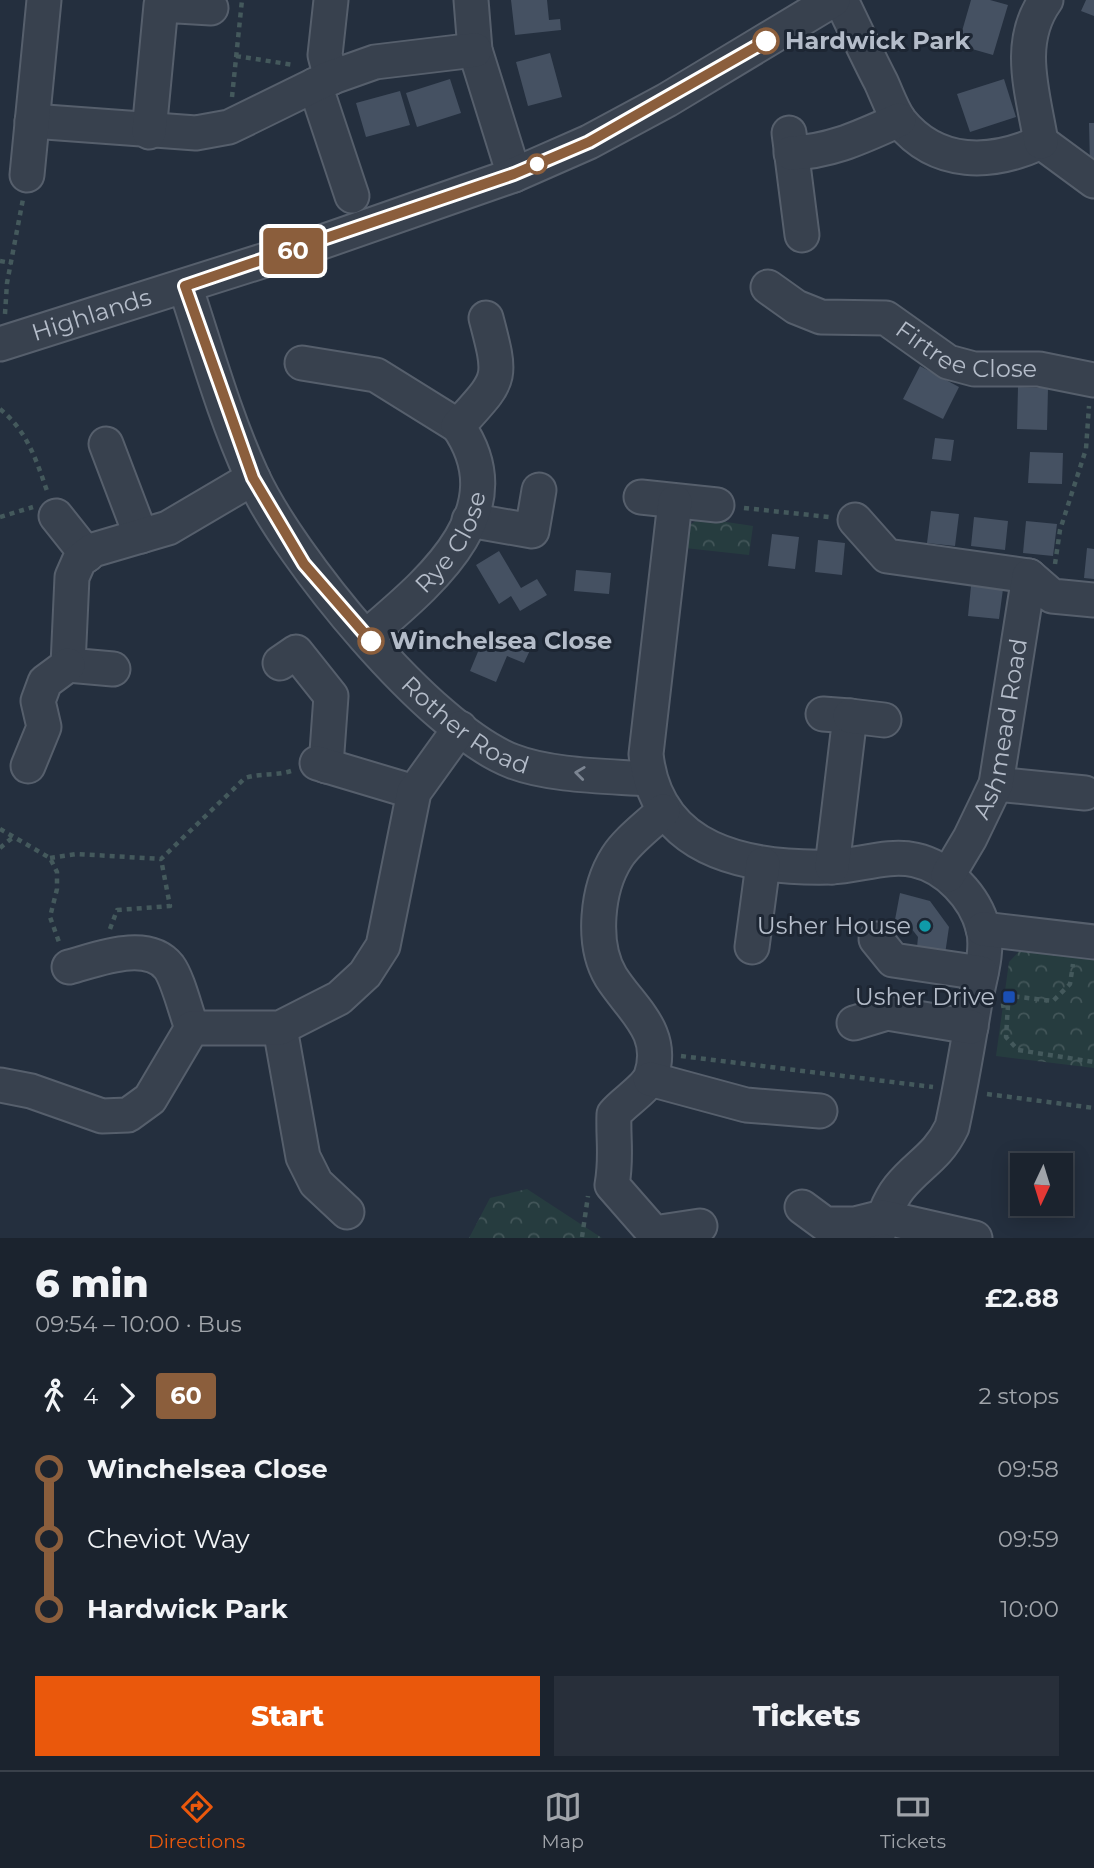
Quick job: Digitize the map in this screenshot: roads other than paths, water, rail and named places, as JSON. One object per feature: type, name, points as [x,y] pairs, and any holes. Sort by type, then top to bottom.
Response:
[{"type":"street","points":[[27,175],[44,0]]},
{"type":"street","points":[[331,0],[319,83],[352,196]]},
{"type":"street","points":[[471,0],[475,50],[514,174]]},
{"type":"street","name":"Highlands","points":[[2,344],[185,286],[514,174],[589,142],[656,106],[833,0]]},
{"type":"street","points":[[841,0],[899,120],[922,143],[949,156],[981,160],[1016,154],[1041,142]]},
{"type":"street","points":[[1046,0],[1030,31],[1027,55],[1041,142],[1094,181]]},
{"type":"street","points":[[149,132],[161,5],[226,4]]},
{"type":"street","points":[[32,121],[149,132],[196,133],[229,127],[319,83],[375,62],[475,50]]},
{"type":"street","points":[[802,235],[792,155],[814,153],[847,144],[899,120]]},
{"type":"street","name":"Rother Road","points":[[185,286],[253,478],[304,564],[400,678],[493,752],[521,765],[648,779]]},
{"type":"street","name":"Firtree Close","points":[[768,287],[796,307],[821,317],[886,318],[948,362],[974,369],[1039,369],[1093,380]]},
{"type":"street","points":[[302,363],[342,382],[376,375],[458,426],[495,386],[496,356],[486,318]]},
{"type":"street","name":"Rye Close","points":[[367,636],[422,588],[451,557],[470,520],[475,502],[473,448],[458,426]]},
{"type":"street","points":[[106,444],[141,536]]},
{"type":"street","points":[[28,766],[44,727],[38,701],[57,673],[72,577],[79,561],[93,550],[168,528],[253,478]]},
{"type":"street","points":[[470,520],[532,531],[539,490]]},
{"type":"street","points":[[641,497],[717,505]]},
{"type":"street","points":[[675,502],[646,754],[648,779],[663,811],[689,837],[706,846],[764,864],[832,867],[886,859],[915,860],[948,875],[964,891],[984,929],[976,1001],[952,1127],[942,1149],[899,1188],[880,1228]]},
{"type":"street","points":[[53,509],[87,555]]},
{"type":"street","points":[[855,520],[887,556],[1040,586],[1094,600]]},
{"type":"street","name":"Ashmead Road","points":[[948,875],[971,838],[996,784],[1040,586]]},
{"type":"street","points":[[280,663],[296,652],[331,696],[322,764],[414,792]]},
{"type":"street","points":[[57,673],[113,669]]},
{"type":"street","points":[[832,867],[836,715],[884,720]]},
{"type":"street","points":[[192,1028],[280,1028],[339,998],[365,974],[383,946],[414,792],[460,727]]},
{"type":"street","points":[[996,784],[1084,793]]},
{"type":"street","points":[[663,811],[618,856],[604,885],[600,943],[610,975],[652,1031],[653,1066],[614,1114],[613,1137],[617,1154],[612,1185],[654,1233],[700,1226]]},
{"type":"street","points":[[752,947],[764,864]]},
{"type":"street","points":[[984,929],[1084,951]]},
{"type":"street","points":[[876,939],[892,960],[976,1001]]},
{"type":"street","points":[[84,963],[124,953],[153,957],[169,966],[192,1028]]},
{"type":"street","points":[[854,1023],[887,1013],[976,1001]]},
{"type":"street","points":[[0,1085],[31,1091],[103,1116],[128,1115],[150,1099],[192,1028]]},
{"type":"street","points":[[280,1028],[303,1157],[316,1183],[350,1213]]},
{"type":"street","points":[[653,1066],[746,1105],[820,1111]]},
{"type":"street","points":[[802,1207],[825,1224],[855,1224],[975,1238]]},
{"type":"place","name":"Hardwick Park","points":[[766,41]]},
{"type":"place","name":"Winchelsea Close","points":[[371,641]]},
{"type":"place","name":"Usher House","points":[[925,926]]},
{"type":"place","name":"Usher Drive","points":[[1009,997]]}]
